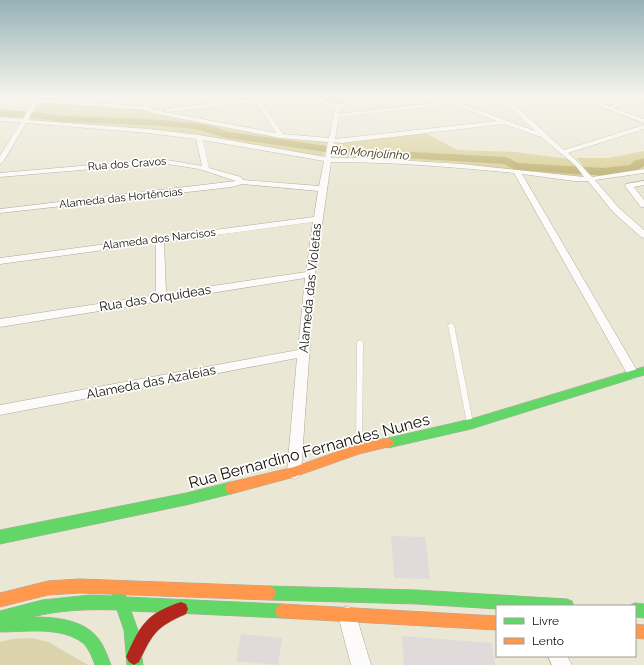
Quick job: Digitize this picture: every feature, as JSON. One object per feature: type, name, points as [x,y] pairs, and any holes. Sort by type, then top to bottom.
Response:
[{"type":"main road","name":"Rua Bernardino Fernandes Nunes","points":[[0,537],[186,499],[294,472],[359,449],[471,424],[644,371]]},
{"type":"main road","points":[[114,586],[130,622],[135,661]]},
{"type":"main road","points":[[0,600],[48,588],[114,586],[219,591],[417,596],[552,605]]},
{"type":"main road","points":[[0,618],[42,607],[69,603],[122,603],[496,623]]},
{"type":"main road","points":[[135,661],[149,626],[157,617],[168,612],[194,606]]},
{"type":"main road","points":[[0,625],[62,626],[76,630],[88,638],[96,646],[101,654],[103,665]]},
{"type":"street","points":[[0,162],[21,126]]},
{"type":"street","points":[[105,126],[199,137],[328,158],[410,162],[542,174],[574,179],[644,171]]},
{"type":"street","points":[[231,126],[280,136],[330,142],[469,126]]},
{"type":"street","points":[[274,126],[280,136]]},
{"type":"street","name":"Alameda das Violetas","points":[[294,472],[310,274],[317,219],[333,126]]},
{"type":"street","points":[[514,126],[545,137]]},
{"type":"street","points":[[534,126],[577,164],[616,210],[644,235]]},
{"type":"street","points":[[563,152],[644,127]]},
{"type":"street","points":[[199,137],[206,168]]},
{"type":"street","points":[[0,145],[10,144]]},
{"type":"street","name":"Rua dos Cravos","points":[[0,175],[147,161],[184,163],[206,168],[238,179],[241,182],[322,189]]},
{"type":"street","points":[[516,172],[633,374]]},
{"type":"street","name":"Alameda das Hortências","points":[[0,212],[232,185],[241,182]]},
{"type":"street","points":[[644,183],[629,186],[644,205]]},
{"type":"street","name":"Alameda dos Narcisos","points":[[0,261],[317,219]]},
{"type":"street","points":[[160,239],[161,298]]},
{"type":"street","name":"Rua das Orquídeas","points":[[0,323],[310,274]]},
{"type":"street","name":"Alameda das Azaleias","points":[[0,410],[303,353]]},
{"type":"street","points":[[347,615],[361,665]]},
{"type":"lane","points":[[451,325],[471,424]]},
{"type":"lane","points":[[359,449],[360,342]]},
{"type":"shaded area","points":[[85,126],[220,126],[262,134],[327,141],[324,155],[321,156],[224,141]]},
{"type":"shaded area","points":[[424,132],[457,150],[515,152],[569,159],[585,177],[458,163],[337,156],[337,143],[340,142]]},
{"type":"shaded area","points":[[644,151],[644,169],[609,174],[590,174],[576,158],[609,158]]},
{"type":"shaded area","points":[[32,638],[48,642],[88,665],[0,665],[0,642],[12,639]]},
{"type":"building","points":[[391,536],[425,537],[430,579],[394,578]]},
{"type":"building","points":[[241,634],[282,638],[278,665],[236,661]]},
{"type":"building","points":[[402,636],[492,643],[495,665],[404,665]]},
{"type":"waterway","name":"Rio Monjolinho","points":[[195,126],[207,128],[227,135],[340,151],[506,161],[516,166],[603,172],[634,168],[638,164],[644,162]]},
{"type":"traffic: fast","points":[[388,443],[471,424],[644,371]]},
{"type":"traffic: fast","points":[[0,537],[186,499],[231,488]]},
{"type":"traffic: fast","points":[[269,593],[417,597],[550,605]]},
{"type":"traffic: fast","points":[[119,597],[131,630],[135,665]]},
{"type":"traffic: fast","points":[[0,618],[42,607],[90,602],[282,611]]},
{"type":"traffic: fast","points":[[636,610],[644,611]]},
{"type":"traffic: fast","points":[[0,625],[46,624],[68,628],[79,632],[91,641],[97,650],[103,665]]},
{"type":"traffic: slow","points":[[231,488],[294,472],[359,449],[388,443]]},
{"type":"traffic: slow","points":[[0,600],[48,588],[80,586],[269,593]]},
{"type":"traffic: slow","points":[[282,611],[496,623]]},
{"type":"traffic: slow","points":[[636,631],[644,632]]},
{"type":"traffic: jam","points":[[134,657],[142,639],[151,626],[163,616],[181,609]]}]
